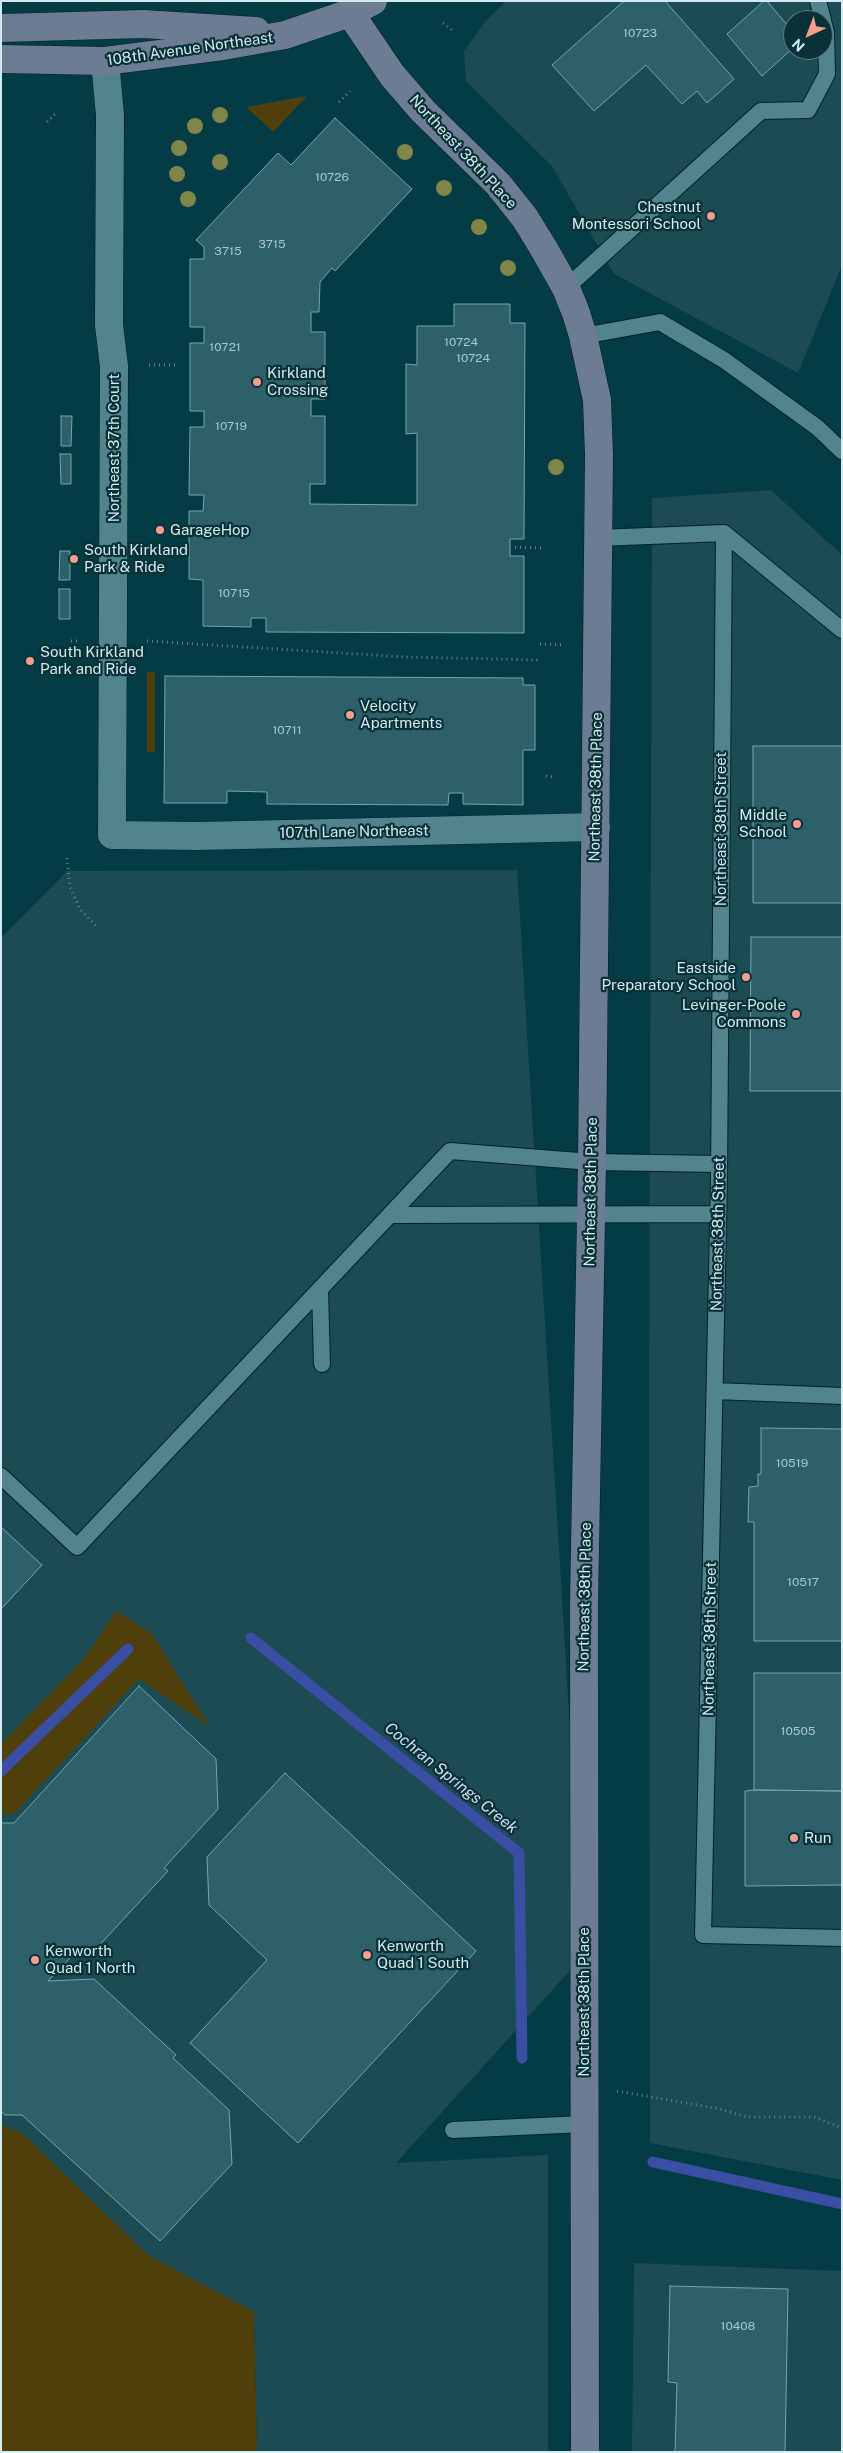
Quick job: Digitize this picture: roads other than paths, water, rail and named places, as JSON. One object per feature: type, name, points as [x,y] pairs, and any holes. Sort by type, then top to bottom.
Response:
[{"type":"street","name":"108th Avenue Northeast","points":[[1,59],[105,61],[223,46],[285,36],[362,7]]},
{"type":"street","name":"Northeast 38th Place","points":[[362,7],[392,75],[423,111],[498,184],[525,218],[566,288],[583,336],[596,400],[598,538],[596,827],[584,1602],[585,2452]]},
{"type":"street","points":[[1,28],[143,24],[244,28],[285,36]]},
{"type":"street","name":"Northeast 37th Court","points":[[105,61],[110,115],[109,325],[114,366],[112,835]]},
{"type":"street","name":"107th Lane Northeast","points":[[112,835],[208,836],[596,827]]},
{"type":"lane","points":[[566,288],[761,111],[808,110],[827,74],[827,60]]},
{"type":"lane","points":[[583,336],[660,322],[724,360],[818,428],[842,451]]},
{"type":"lane","points":[[598,538],[724,533],[842,630]]},
{"type":"lane","name":"Northeast 38th Street","points":[[724,533],[719,1164],[703,1935],[842,1938]]},
{"type":"lane","points":[[1,1476],[77,1547],[450,1151],[592,1162],[719,1164]]},
{"type":"lane","points":[[390,1215],[718,1214]]},
{"type":"lane","points":[[320,1289],[322,1364]]},
{"type":"lane","points":[[715,1391],[842,1396]]},
{"type":"lane","points":[[453,2130],[584,2124]]},
{"type":"waterway","name":"Cochran Springs Creek","points":[[251,1638],[519,1853],[522,2058]]},
{"type":"waterway","name":"Cochran Springs Creek","points":[[1,1771],[128,1649]]},
{"type":"waterway","name":"Cochran Springs Creek","points":[[653,2162],[842,2204]]},
{"type":"place","name":"Chestnut Montessori School","points":[[711,216]]},
{"type":"place","name":"Kirkland Crossing","points":[[257,382]]},
{"type":"place","name":"GarageHop","points":[[160,530]]},
{"type":"place","name":"South Kirkland Park & Ride","points":[[74,559]]},
{"type":"place","name":"South Kirkland Park and Ride","points":[[30,661]]},
{"type":"place","name":"Velocity Apartments","points":[[350,715]]},
{"type":"place","name":"Middle School","points":[[797,824]]},
{"type":"place","name":"Eastside Preparatory School","points":[[746,977]]},
{"type":"place","name":"Levinger-Poole Commons","points":[[796,1014]]},
{"type":"place","name":"Run","points":[[794,1838]]},
{"type":"place","name":"Kenworth Quad 1 South","points":[[367,1955]]},
{"type":"place","name":"Kenworth Quad 1 North","points":[[35,1960]]}]
